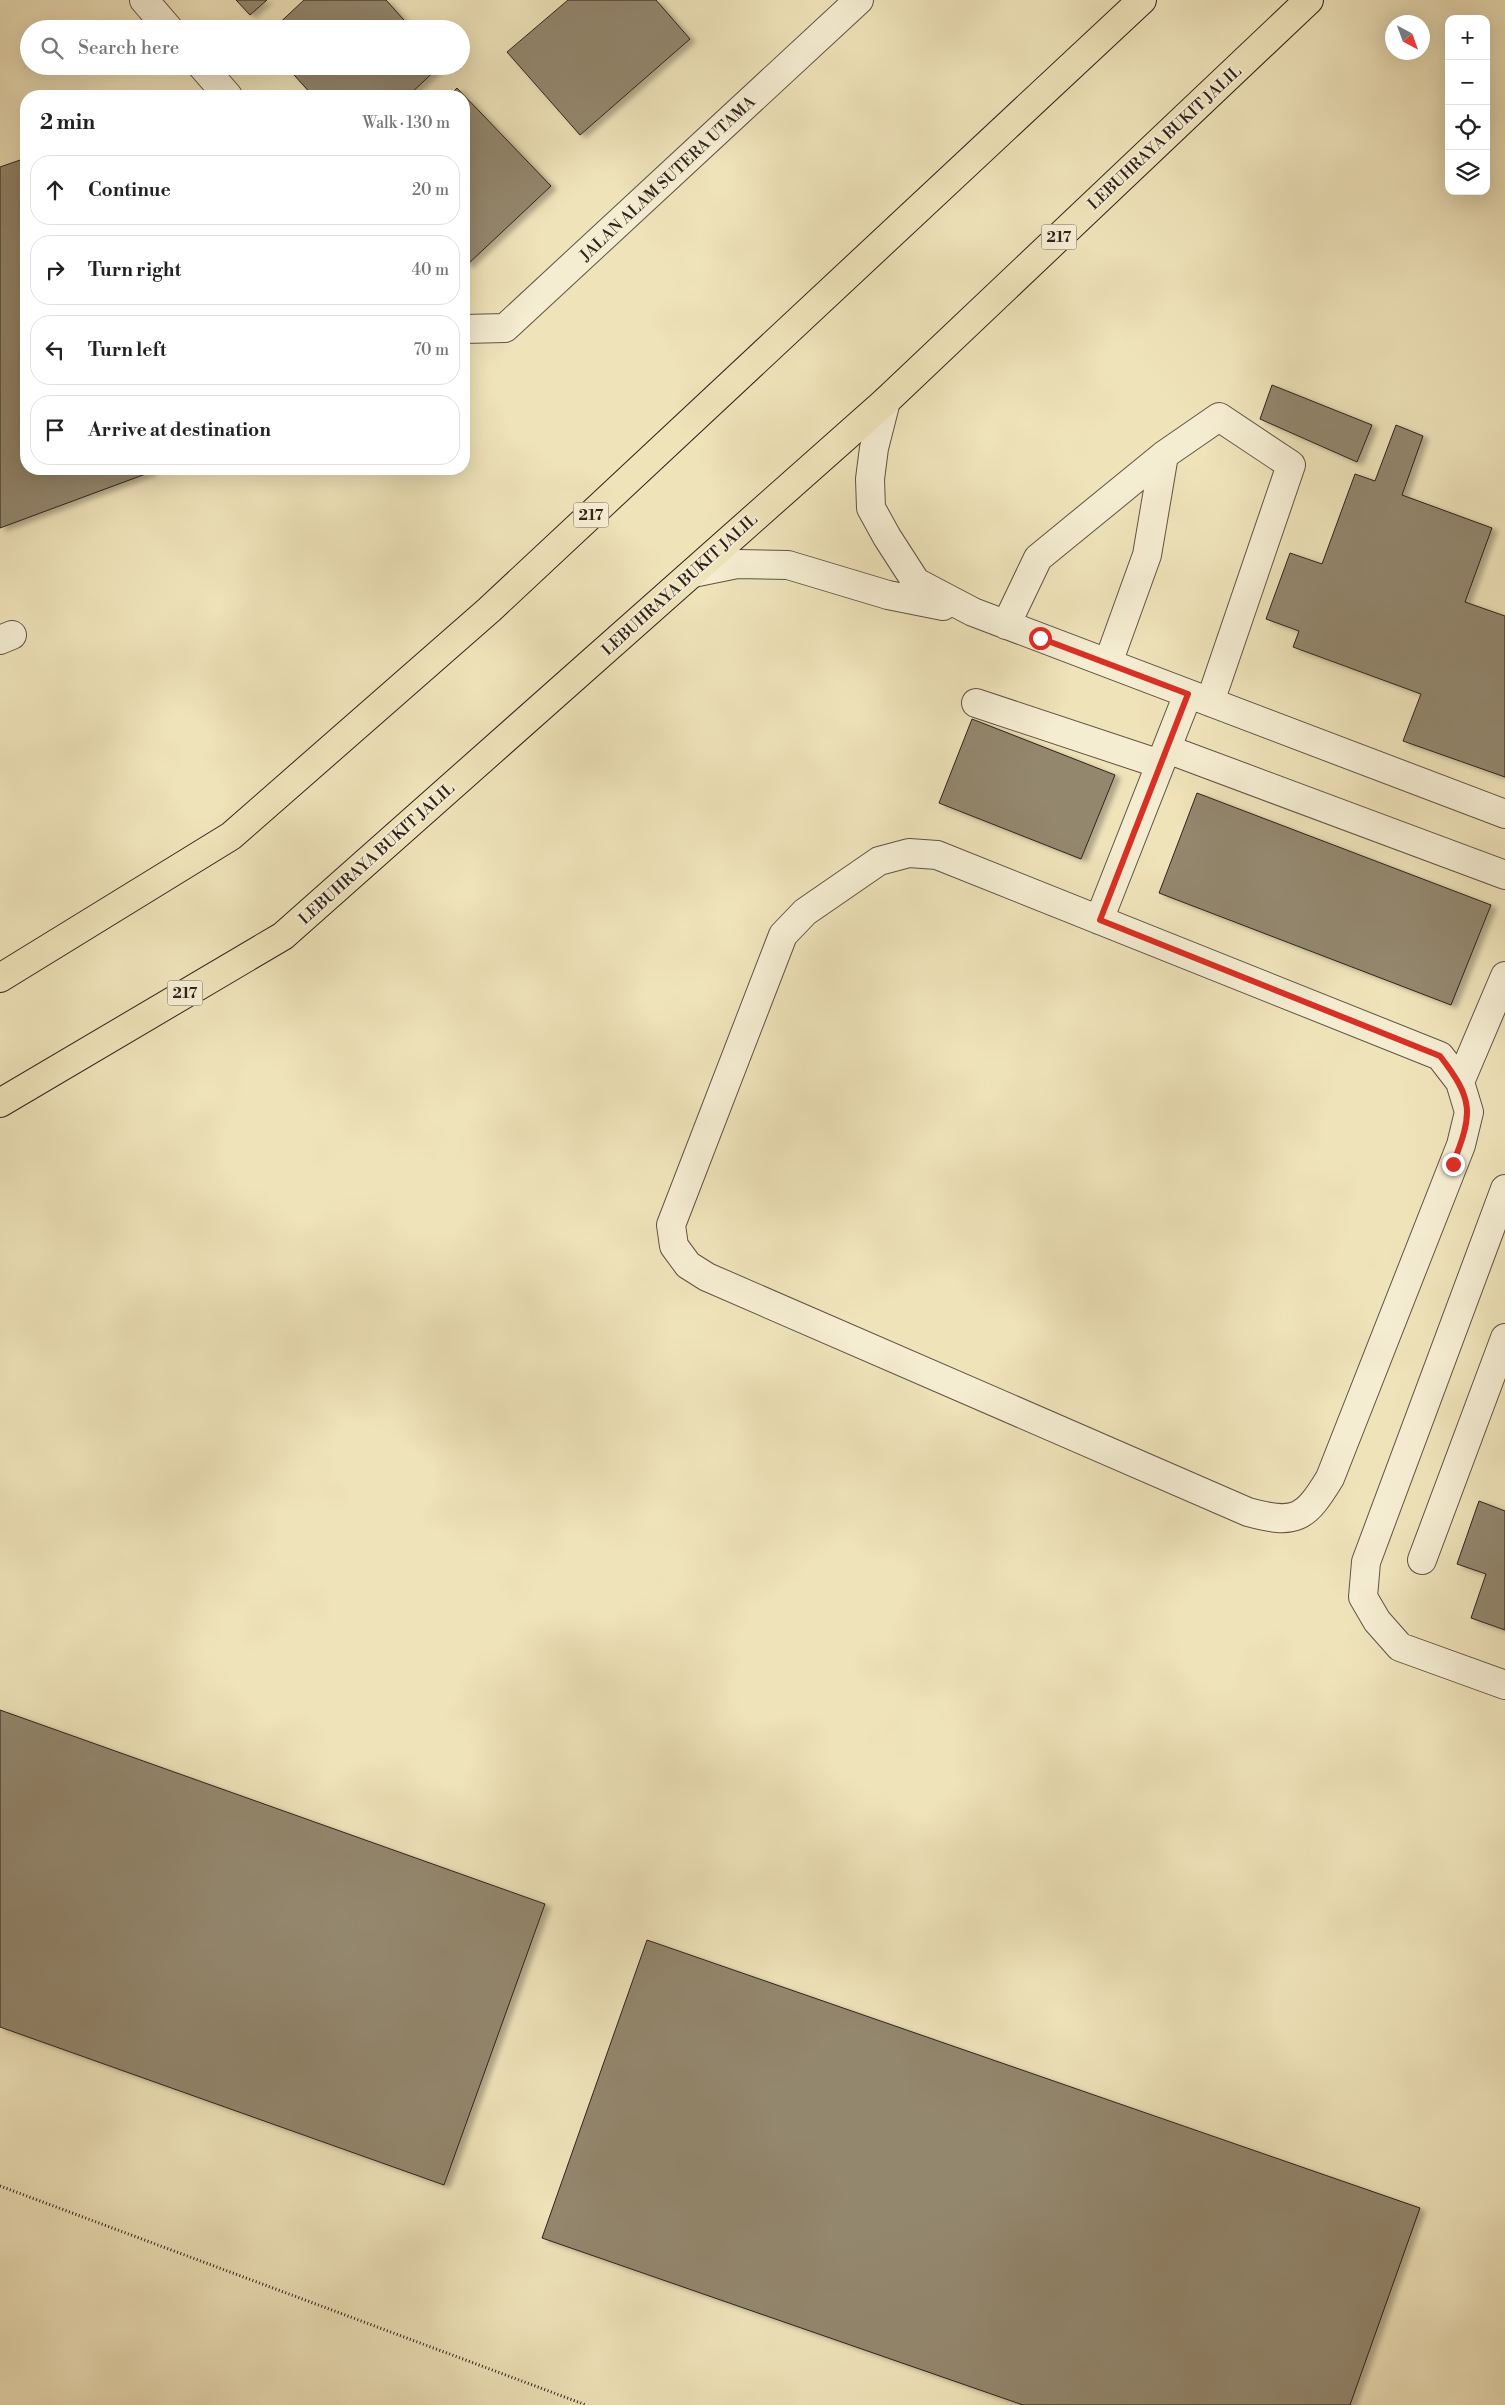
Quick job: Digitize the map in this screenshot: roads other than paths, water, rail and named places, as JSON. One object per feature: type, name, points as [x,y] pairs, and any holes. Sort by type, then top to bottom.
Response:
[{"type":"highway","name":"217","points":[[0,978],[231,836],[489,610],[1142,0]]},
{"type":"highway","name":"LEBUHRAYA BUKIT JALIL","points":[[0,1103],[283,936],[886,401],[1309,0]]},
{"type":"street","points":[[144,0],[161,20]]},
{"type":"street","name":"JALAN ALAM SUTERA UTAMA","points":[[470,329],[505,328],[859,0]]},
{"type":"street","points":[[210,75],[223,90]]},
{"type":"street","points":[[886,401],[874,448],[870,479],[871,508],[916,582],[973,612],[1006,625],[1505,814]]},
{"type":"street","points":[[1006,625],[1038,558],[1164,455],[1219,417],[1291,465],[1199,698],[1163,756],[1100,920]]},
{"type":"street","points":[[1108,663],[1147,556],[1164,455]]},
{"type":"street","points":[[692,573],[737,564],[788,565],[888,595],[973,612]]},
{"type":"street","points":[[976,703],[1163,756],[1505,875]]},
{"type":"street","points":[[909,853],[936,855],[1440,1056],[1460,1082],[1469,1112],[1460,1146],[1330,1478],[1314,1504],[1296,1516],[1275,1519],[1248,1512],[707,1277],[688,1265],[674,1246],[671,1225],[783,935],[805,912],[879,861],[909,853]]},
{"type":"street","points":[[1460,1082],[1505,976]]},
{"type":"street","points":[[1505,1189],[1366,1562],[1363,1597],[1377,1621],[1400,1647],[1505,1685]]},
{"type":"street","points":[[1422,1560],[1505,1338]]}]
